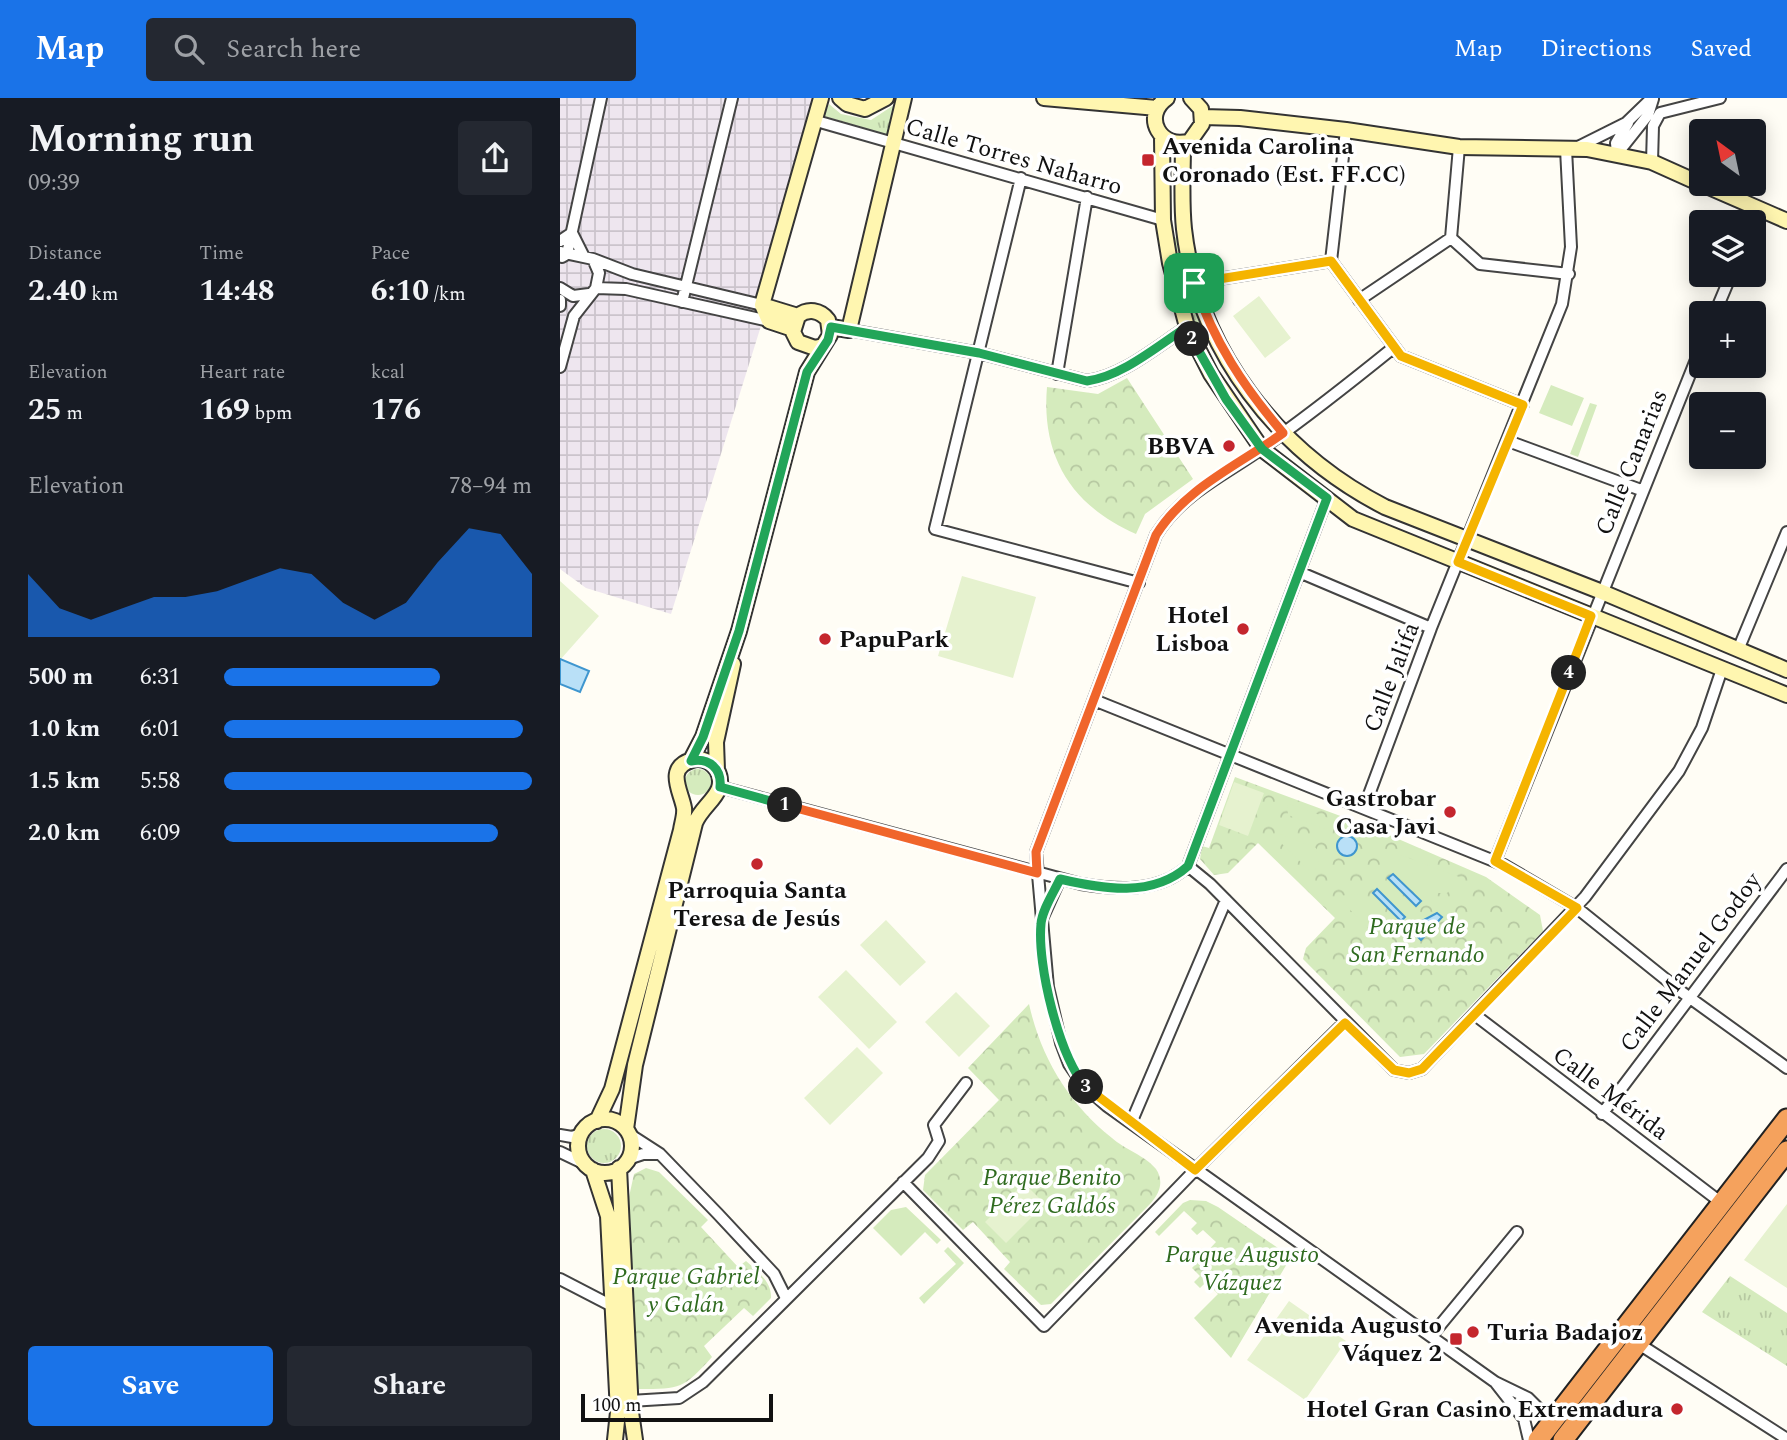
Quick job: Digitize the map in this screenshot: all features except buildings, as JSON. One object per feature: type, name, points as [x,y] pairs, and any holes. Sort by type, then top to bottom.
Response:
[{"type":"highway","points":[[1538,1440],[1553,1431],[1577,1390],[1787,1119]]},
{"type":"highway","points":[[1723,1204],[1732,1205],[1740,1201],[1769,1164],[1787,1152]]},
{"type":"highway","points":[[1563,1440],[1787,1152]]},
{"type":"main road","points":[[796,329],[769,321],[759,299],[821,98]]},
{"type":"main road","points":[[840,98],[847,104],[864,109],[886,98]]},
{"type":"main road","points":[[831,327],[849,330],[904,98]]},
{"type":"main road","points":[[1044,98],[1162,103],[1155,124],[1163,137],[1163,220],[1170,263],[1187,327],[1210,374],[1262,449],[1353,519],[1787,695]]},
{"type":"main road","points":[[1183,143],[1200,131],[1203,117],[1201,109],[1191,98]]},
{"type":"main road","points":[[1203,117],[1231,117],[1346,130],[1459,148],[1571,148],[1652,162],[1689,179]]},
{"type":"main road","points":[[1163,137],[1183,143]]},
{"type":"main road","points":[[1183,143],[1183,226],[1194,283],[1227,360],[1250,395],[1283,433],[1321,468],[1355,492],[1385,507],[1602,592],[1787,670]]},
{"type":"main road","points":[[1722,196],[1746,210]]},
{"type":"main road","points":[[1766,218],[1787,221]]},
{"type":"main road","points":[[759,299],[815,348],[823,346]]},
{"type":"main road","points":[[796,329],[814,311],[825,316],[831,327]]},
{"type":"main road","points":[[620,1440],[634,1440],[630,1401],[624,1164],[631,1149],[627,1132],[635,1065],[695,823],[720,787],[716,742],[739,631],[807,372],[831,327]]},
{"type":"main road","points":[[796,329],[807,372]]},
{"type":"main road","points":[[615,1440],[618,1412],[608,1216],[589,1167],[578,1150],[581,1134],[597,1121],[612,1089],[681,830],[684,815],[676,785],[677,773],[691,761],[703,737],[739,631]]},
{"type":"main road","points":[[691,761],[703,760],[717,769]]},
{"type":"main road","points":[[680,796],[690,803],[709,802]]},
{"type":"main road","points":[[597,1121],[612,1120],[627,1132]]},
{"type":"main road","points":[[589,1167],[605,1173],[624,1164]]},
{"type":"street","points":[[601,98],[572,233],[563,254],[589,258],[632,274],[686,288],[759,299]]},
{"type":"street","points":[[682,302],[732,98]]},
{"type":"street","points":[[1653,98],[1660,113]]},
{"type":"street","points":[[1571,148],[1631,118],[1653,98]]},
{"type":"street","points":[[1617,155],[1648,115],[1653,98]]},
{"type":"street","points":[[1652,162],[1653,126],[1660,113],[1720,98]]},
{"type":"street","points":[[1617,155],[1616,143],[1631,118]]},
{"type":"street","name":"Calle Torres Naharro","points":[[813,120],[1163,220]]},
{"type":"street","points":[[1346,130],[1331,261],[1401,356],[1523,405]]},
{"type":"street","points":[[1451,238],[1459,148]]},
{"type":"street","name":"Calle Jalifa","points":[[1364,808],[1431,628],[1562,304],[1572,247],[1571,148]]},
{"type":"street","points":[[1021,178],[936,529],[1139,583]]},
{"type":"street","points":[[1057,374],[1087,197]]},
{"type":"street","points":[[560,241],[572,233]]},
{"type":"street","points":[[560,367],[574,316],[593,291],[600,273],[572,233]]},
{"type":"street","points":[[1451,238],[1480,264],[1569,274]]},
{"type":"street","points":[[1359,300],[1451,238]]},
{"type":"street","points":[[1194,283],[1331,261]]},
{"type":"street","points":[[560,288],[573,296],[593,291],[626,289],[769,321]]},
{"type":"street","points":[[560,300],[560,306]]},
{"type":"street","points":[[849,330],[979,353],[1087,381],[1101,379],[1187,327]]},
{"type":"street","points":[[1393,348],[1262,449],[1196,491],[1168,516],[1156,535],[1036,852],[1051,1004],[1069,1064],[1084,1086],[1195,1170],[1495,1382],[1527,1424],[1529,1440]]},
{"type":"street","name":"Calle Canarias","points":[[1495,861],[1641,490],[1689,376]]},
{"type":"street","points":[[1508,441],[1641,490]]},
{"type":"street","points":[[720,787],[1037,873],[1113,890],[1152,886],[1180,874],[1188,866],[1327,498]]},
{"type":"street","points":[[1738,650],[1787,533]]},
{"type":"street","points":[[1299,572],[1431,628]]},
{"type":"street","points":[[1188,866],[1226,900],[1394,1070],[1409,1073],[1422,1069],[1577,908],[1679,771],[1702,728],[1722,669]]},
{"type":"street","points":[[1094,700],[1228,757],[1495,861],[1577,908],[1787,1068]]},
{"type":"street","name":"Calle Manuel Godoy","points":[[1602,1114],[1787,869]]},
{"type":"street","points":[[1041,922],[1060,879]]},
{"type":"street","points":[[1131,1123],[1226,900]]},
{"type":"street","name":"Calle Mérida","points":[[1475,1014],[1602,1114],[1723,1204]]},
{"type":"street","points":[[903,1182],[1044,1326],[1195,1170],[1345,1023]]},
{"type":"street","points":[[630,1401],[679,1398],[689,1392],[928,1158],[939,1141],[934,1125],[966,1083]]},
{"type":"street","points":[[627,1132],[660,1154],[774,1274],[786,1298]]},
{"type":"street","points":[[560,1135],[572,1138],[581,1134]]},
{"type":"street","points":[[560,1152],[589,1167]]},
{"type":"street","points":[[624,1164],[636,1155],[660,1154]]},
{"type":"street","points":[[1432,1335],[1517,1232]]},
{"type":"street","points":[[774,1274],[803,1280]]},
{"type":"street","points":[[560,1279],[614,1307]]},
{"type":"street","points":[[1639,1344],[1787,1439]]},
{"type":"street","points":[[1495,1382],[1513,1388],[1537,1405],[1553,1431]]},
{"type":"street","points":[[1537,1405],[1556,1404],[1577,1390]]},
{"type":"shaded area","points":[[560,98],[820,98],[765,313],[671,614],[586,588],[560,569]]},
{"type":"green space","points":[[897,103],[888,135],[824,116],[829,104],[841,114],[871,120]]},
{"type":"green space","points":[[1178,237],[1188,285],[1205,337],[1200,339],[1190,315],[1173,238]]},
{"type":"green space","points":[[1259,296],[1291,338],[1265,358],[1233,316]]},
{"type":"green space","points":[[1127,378],[1193,479],[1145,514],[1136,534],[1114,523],[1078,494],[1056,457],[1049,436],[1046,412],[1047,387],[1098,394]]},
{"type":"green space","points":[[1551,385],[1584,398],[1572,426],[1539,413]]},
{"type":"green space","points":[[1590,403],[1597,405],[1578,457],[1570,454]]},
{"type":"green space","points":[[962,576],[1036,597],[1013,678],[938,656]]},
{"type":"green space","points":[[560,581],[599,616],[560,660]]},
{"type":"green space","points":[[698,769],[707,773],[711,782],[707,791],[698,795],[689,791],[685,782],[689,773]]},
{"type":"green space","name":"Parque de San Fernando","points":[[1235,777],[1373,828],[1486,877],[1540,915],[1543,931],[1424,1054],[1400,1057],[1303,959],[1306,948],[1335,918],[1258,843],[1228,873],[1214,875],[1200,859],[1202,846],[1209,848]]},
{"type":"green space","points":[[1234,782],[1264,793],[1248,836],[1219,825]]},
{"type":"green space","points":[[1287,803],[1339,822],[1325,829],[1288,815]]},
{"type":"green space","points":[[1280,834],[1316,848],[1319,865],[1312,873],[1276,838]]},
{"type":"green space","points":[[1401,855],[1462,878],[1447,893],[1426,893],[1398,865]]},
{"type":"green space","points":[[1361,894],[1393,926],[1391,950],[1336,896]]},
{"type":"green space","points":[[886,920],[926,962],[900,986],[860,945]]},
{"type":"green space","points":[[846,970],[897,1022],[869,1049],[818,997]]},
{"type":"green space","points":[[956,992],[990,1026],[959,1057],[925,1022]]},
{"type":"green space","name":"Parque Benito Pérez Galdós","points":[[1029,1004],[1049,1061],[1070,1095],[1112,1138],[1152,1164],[1160,1182],[1159,1191],[1151,1203],[1051,1304],[1041,1305],[1004,1269],[1010,1262],[973,1222],[963,1230],[923,1190],[925,1175],[999,1100],[968,1068]]},
{"type":"green space","points":[[857,1047],[883,1073],[830,1125],[804,1098]]},
{"type":"green space","points":[[604,1129],[616,1134],[621,1146],[616,1158],[604,1163],[592,1158],[587,1146],[592,1134]]},
{"type":"green space","name":"Parque Gabriel y Galán","points":[[646,1168],[659,1172],[708,1220],[701,1227],[738,1267],[746,1261],[763,1277],[771,1292],[771,1298],[753,1316],[744,1308],[704,1346],[712,1357],[687,1381],[673,1387],[639,1389],[629,1197],[634,1174]]},
{"type":"green space","points":[[1024,1183],[1045,1204],[1006,1243],[985,1222]]},
{"type":"green space","name":"Parque Augusto Vázquez","points":[[1190,1200],[1206,1201],[1218,1207],[1291,1257],[1231,1358],[1194,1318],[1218,1294],[1206,1282],[1200,1288],[1194,1282],[1200,1276],[1192,1268],[1216,1242],[1203,1230],[1197,1235],[1191,1229],[1197,1223],[1184,1211],[1159,1236],[1155,1232],[1183,1203]]},
{"type":"green space","points":[[1787,1204],[1787,1288],[1744,1260]]},
{"type":"green space","points":[[906,1207],[941,1240],[937,1244],[925,1232],[901,1256],[873,1228],[891,1210]]},
{"type":"green space","points":[[948,1247],[964,1263],[924,1304],[919,1298],[956,1264],[944,1251]]},
{"type":"green space","points":[[1730,1276],[1787,1313],[1787,1366],[1702,1312]]},
{"type":"green space","points":[[1289,1301],[1346,1341],[1305,1400],[1247,1360]]},
{"type":"water","points":[[560,659],[589,671],[580,692],[560,684]]},
{"type":"water","points":[[1347,836],[1354,839],[1357,846],[1354,853],[1347,856],[1340,853],[1337,846],[1340,839]]},
{"type":"water","points":[[1393,874],[1421,901],[1416,906],[1388,878]]},
{"type":"water","points":[[1377,889],[1405,917],[1401,921],[1373,893]]},
{"type":"water","points":[[1437,913],[1442,917],[1421,940],[1416,935],[1420,922]]},
{"type":"place","name":"Avenida Carolina Coronado (Est. FF.CC)","points":[[1148,160]]},
{"type":"place","name":"BBVA","points":[[1229,446]]},
{"type":"place","name":"Hotel Lisboa","points":[[1243,629]]},
{"type":"place","name":"PapuPark","points":[[825,639]]},
{"type":"place","name":"Gastrobar Casa Javi","points":[[1450,812]]},
{"type":"place","name":"Parroquia Santa Teresa de Jesús","points":[[757,864]]},
{"type":"place","name":"Turia Badajoz","points":[[1473,1332]]},
{"type":"place","name":"Avenida Augusto Váquez 2","points":[[1456,1339]]},
{"type":"place","name":"Hotel Gran Casino Extremadura","points":[[1677,1409]]},
{"type":"route","points":[[1194,283],[1215,339],[1227,360],[1250,395],[1283,433],[1262,449],[1196,491],[1168,516],[1156,535],[1036,852],[1037,873],[980,855],[720,787],[719,774],[713,765],[703,760],[691,761],[703,737],[739,631],[807,372],[828,340],[831,327],[867,331],[979,353],[1087,381],[1101,379],[1117,371],[1187,327],[1210,374],[1262,449],[1327,498],[1188,866],[1180,874],[1152,886],[1113,890],[1060,879],[1041,922],[1051,1004],[1069,1064],[1084,1086],[1107,1106],[1195,1170],[1345,1023],[1394,1070],[1409,1073],[1422,1069],[1577,908],[1495,861],[1591,616],[1458,562],[1523,405],[1401,356],[1331,261],[1194,283]]}]
